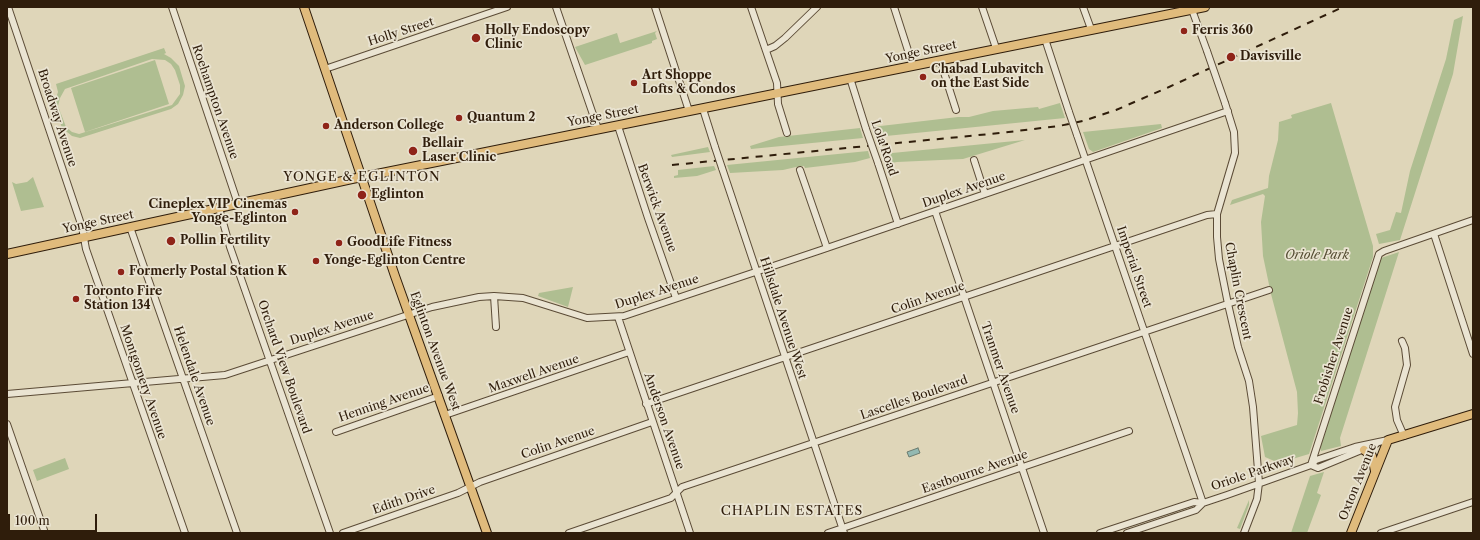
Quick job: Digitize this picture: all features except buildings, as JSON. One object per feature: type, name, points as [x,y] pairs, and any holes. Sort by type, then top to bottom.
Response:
[{"type":"main road","name":"Eglinton Avenue West","points":[[304,7],[409,315],[487,533]]},
{"type":"main road","name":"Yonge Street","points":[[7,254],[362,177],[777,94],[1191,8],[1205,7]]},
{"type":"main road","name":"Oriole Parkway","points":[[1388,440],[1473,414]]},
{"type":"main road","name":"Oxton Avenue","points":[[1351,533],[1388,440]]},
{"type":"main road","points":[[1364,450],[1370,454],[1373,459],[1375,473]]},
{"type":"street","name":"Broadway Avenue","points":[[8,7],[82,227],[83,237]]},
{"type":"street","name":"Roehampton Avenue","points":[[172,7],[238,204]]},
{"type":"street","name":"Holly Street","points":[[325,69],[507,7]]},
{"type":"street","points":[[556,7],[598,129]]},
{"type":"street","points":[[655,7],[689,111]]},
{"type":"street","points":[[751,7],[777,83],[778,104],[787,133]]},
{"type":"street","points":[[766,50],[775,46],[785,38],[817,7]]},
{"type":"street","points":[[894,7],[913,66]]},
{"type":"street","points":[[982,7],[996,48]]},
{"type":"street","points":[[1083,7],[1092,29]]},
{"type":"street","name":"Chaplin Crescent","points":[[1191,8],[1228,111],[1234,132],[1236,153],[1217,214],[1219,259],[1238,347],[1249,382],[1253,407],[1259,483],[1257,499],[1244,533]]},
{"type":"street","name":"Imperial Street","points":[[1045,39],[1203,503]]},
{"type":"street","points":[[940,60],[956,110]]},
{"type":"street","name":"Lola Road","points":[[850,78],[898,224]]},
{"type":"street","name":"Hillsdale Avenue West","points":[[703,109],[784,358],[843,531]]},
{"type":"street","name":"Duplex Avenue","points":[[7,394],[225,375],[409,315],[457,301],[494,296],[523,298],[587,318],[618,317],[756,272],[1228,111]]},
{"type":"street","name":"Berwick Avenue","points":[[618,126],[641,198],[676,298]]},
{"type":"street","points":[[974,160],[985,194]]},
{"type":"street","points":[[800,170],[826,248]]},
{"type":"street","name":"Orchard View Boulevard","points":[[219,208],[269,361],[330,533]]},
{"type":"street","name":"Tranmer Avenue","points":[[935,211],[1044,533]]},
{"type":"street","name":"Colin Avenue","points":[[646,404],[1207,215],[1217,214]]},
{"type":"street","points":[[1473,220],[1434,234],[1473,354]]},
{"type":"street","name":"Helendale Avenue","points":[[130,227],[237,533]]},
{"type":"street","name":"Frobisher Avenue","points":[[1311,465],[1379,254],[1434,234]]},
{"type":"street","name":"Montgomery Avenue","points":[[83,237],[85,247],[184,533]]},
{"type":"street","name":"Lascelles Boulevard","points":[[569,533],[665,500],[677,493],[682,488],[1269,290]]},
{"type":"street","points":[[494,296],[496,327]]},
{"type":"street","name":"Anderson Avenue","points":[[618,317],[690,533]]},
{"type":"street","points":[[1402,341],[1405,348],[1406,365],[1395,407],[1397,420],[1404,436]]},
{"type":"street","name":"Maxwell Avenue","points":[[445,415],[630,352]]},
{"type":"street","name":"Henning Avenue","points":[[336,432],[439,396]]},
{"type":"street","name":"Colin Avenue","points":[[470,486],[652,422]]},
{"type":"street","points":[[7,424],[45,533]]},
{"type":"street","name":"Eastbourne Avenue","points":[[828,533],[843,531],[1130,431]]},
{"type":"street","name":"Oriole Parkway","points":[[1311,465],[1318,468],[1388,440]]},
{"type":"street","name":"Oriole Parkway","points":[[1127,533],[1196,510],[1203,503],[1311,465],[1316,460],[1355,446],[1379,443]]},
{"type":"street","name":"Edith Drive","points":[[343,533],[458,493],[470,486]]},
{"type":"street","name":"Oriole Parkway","points":[[1100,533],[1194,502],[1203,503]]},
{"type":"street","points":[[1381,533],[1473,502]]},
{"type":"green space","points":[[1463,16],[1453,74],[1400,240],[1379,244],[1376,234],[1390,230],[1396,212],[1401,213],[1410,171],[1446,59],[1454,20]]},
{"type":"green space","points":[[657,31],[655,33],[657,39],[652,41],[652,43],[585,65],[575,47],[617,33],[620,43]]},
{"type":"green space","points":[[164,48],[166,53],[164,54],[171,58],[179,66],[185,86],[183,95],[178,104],[171,109],[80,138],[72,136],[62,128],[54,104],[58,92],[56,84]],"holes":[[[152,59],[165,60],[171,64],[175,70],[180,85],[180,94],[172,105],[79,134],[72,132],[66,127],[58,106],[65,89]]]},
{"type":"green space","points":[[155,60],[169,104],[85,132],[71,88]]},
{"type":"green space","points":[[1060,103],[1065,118],[876,137],[872,127],[969,117],[993,111],[1038,107],[1039,109]]},
{"type":"green space","name":"Oriole Park","points":[[1331,103],[1373,246],[1373,257],[1309,454],[1279,463],[1265,457],[1261,436],[1297,425],[1297,392],[1271,294],[1263,256],[1261,222],[1265,196],[1263,194],[1230,205],[1232,200],[1268,188],[1269,176],[1278,140],[1279,122],[1292,118],[1291,115]]},
{"type":"green space","points":[[1161,124],[1162,128],[1093,152],[1089,149],[1083,132]]},
{"type":"green space","points":[[860,128],[863,138],[751,149],[750,146],[779,137]]},
{"type":"green space","points":[[1025,140],[963,159],[897,162],[885,164],[882,154]]},
{"type":"green space","points":[[708,147],[710,152],[672,157],[671,155]]},
{"type":"green space","points":[[868,151],[870,158],[855,162],[805,168],[804,166],[783,170],[730,173],[727,165]]},
{"type":"green space","points":[[714,166],[716,170],[697,176],[674,178],[674,176],[678,175],[678,170]]},
{"type":"green space","points":[[33,177],[44,207],[21,211],[12,182],[16,184],[27,182]]},
{"type":"green space","points":[[1399,252],[1340,438],[1341,446],[1321,451],[1320,447],[1381,258]]},
{"type":"green space","points":[[573,287],[568,307],[538,296],[539,293]]},
{"type":"green space","points":[[65,458],[69,469],[37,481],[33,470]]},
{"type":"green space","points":[[1324,472],[1317,493],[1321,495],[1307,533],[1291,533],[1310,476]]},
{"type":"green space","points":[[1249,500],[1249,505],[1240,529],[1237,528]]},
{"type":"water","points":[[918,448],[920,453],[909,457],[907,452]]},
{"type":"railway","points":[[672,165],[1000,133],[1059,126],[1083,121],[1116,110],[1169,87],[1343,7]]},
{"type":"place","name":"Ferris 360","points":[[1184,31]]},
{"type":"place","name":"Holly Endoscopy Clinic","points":[[476,38]]},
{"type":"place","name":"Davisville","points":[[1231,57]]},
{"type":"place","name":"Chabad Lubavitch on the East Side","points":[[923,77]]},
{"type":"place","name":"Art Shoppe Lofts & Condos","points":[[634,83]]},
{"type":"place","name":"Quantum 2","points":[[459,118]]},
{"type":"place","name":"Anderson College","points":[[326,126]]},
{"type":"place","name":"Bellair Laser Clinic","points":[[413,151]]},
{"type":"place","name":"Eglinton","points":[[362,195]]},
{"type":"place","name":"Cineplex VIP Cinemas Yonge-Eglinton","points":[[295,212]]},
{"type":"place","name":"Pollin Fertility","points":[[171,241]]},
{"type":"place","name":"GoodLife Fitness","points":[[339,243]]},
{"type":"place","name":"Yonge-Eglinton Centre","points":[[316,261]]},
{"type":"place","name":"Formerly Postal Station K","points":[[121,272]]},
{"type":"place","name":"Toronto Fire Station 134","points":[[76,299]]},
{"type":"district","name":"YONGE & EGLINTON","points":[[362,177]]},
{"type":"district","name":"CHAPLIN ESTATES","points":[[792,511]]}]
